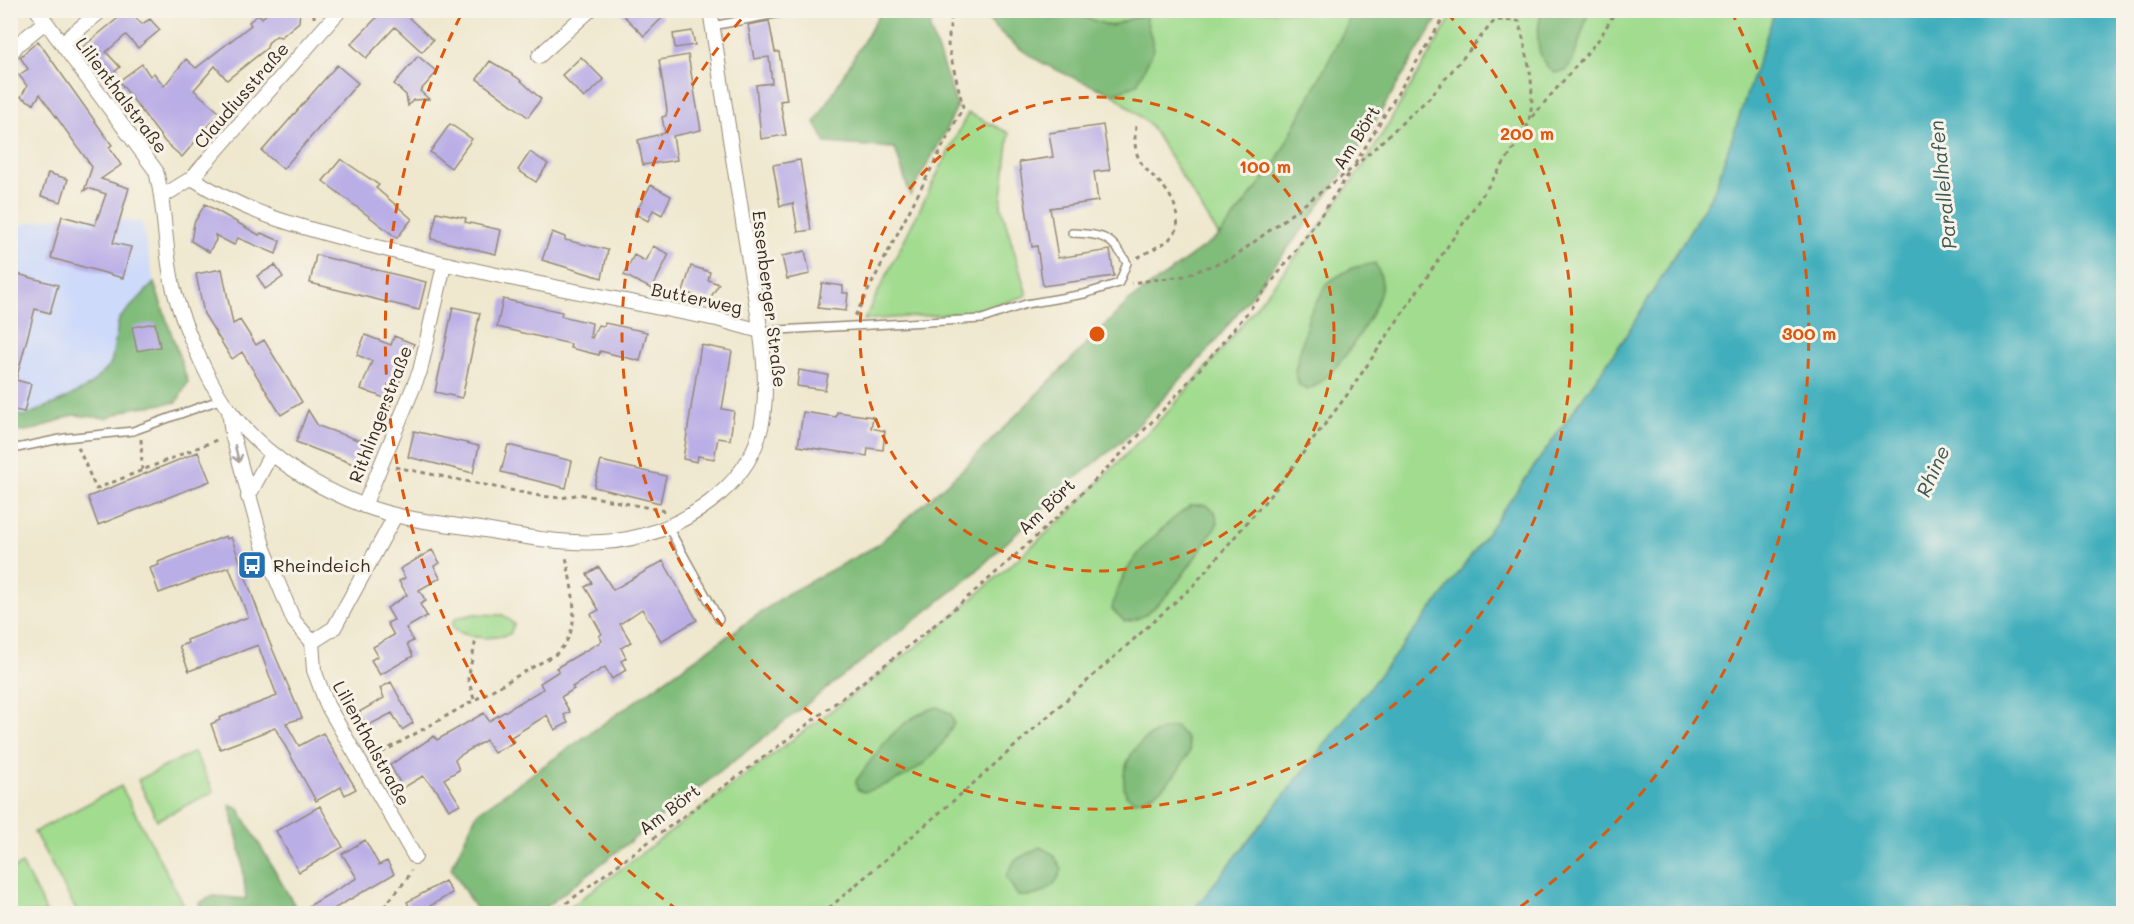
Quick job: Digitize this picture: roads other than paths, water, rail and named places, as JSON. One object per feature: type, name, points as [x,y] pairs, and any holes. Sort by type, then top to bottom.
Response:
[{"type":"street","points":[[62,43],[102,10]]},
{"type":"street","name":"Claudiusstraße","points":[[163,196],[192,178],[340,10]]},
{"type":"street","points":[[539,56],[590,10]]},
{"type":"street","name":"Essenberger Straße","points":[[395,516],[564,542],[637,539],[668,527],[689,515],[726,488],[746,464],[760,434],[765,397],[760,331],[710,10]]},
{"type":"street","points":[[10,55],[41,16]]},
{"type":"street","name":"Lilienthalstraße","points":[[41,16],[156,171],[163,196],[173,285],[187,328],[225,405],[248,497],[264,549],[294,621],[312,642],[314,670],[327,705],[415,857]]},
{"type":"street","name":"Butterweg","points":[[192,178],[220,196],[258,214],[444,265],[717,319],[760,331]]},
{"type":"street","name":"Rithlingerstraße","points":[[364,506],[420,371],[444,265]]},
{"type":"street","name":"Lilienthalstraße","points":[[225,405],[270,456],[322,486],[364,506],[395,516]]},
{"type":"street","points":[[248,497],[270,456]]},
{"type":"street","points":[[312,642],[334,628],[395,516]]},
{"type":"lane","points":[[712,26],[797,10]]},
{"type":"lane","name":"Butterweg","points":[[760,331],[982,319],[1026,304],[1084,294],[1119,283],[1127,263],[1119,249],[1100,234],[1072,233]]},
{"type":"lane","points":[[17,448],[74,437],[141,429],[225,405]]},
{"type":"lane","points":[[668,527],[719,619]]},
{"type":"water","points":[[1775,11],[2123,11],[2123,913],[1191,913],[1446,591],[1622,342],[1714,191]]},
{"type":"place","name":"Rheindeich","points":[[252,565]]},
{"type":"water label","name":"Parallelhafen","points":[[1942,185]]},
{"type":"water label","name":"Rhine","points":[[1932,471]]}]
